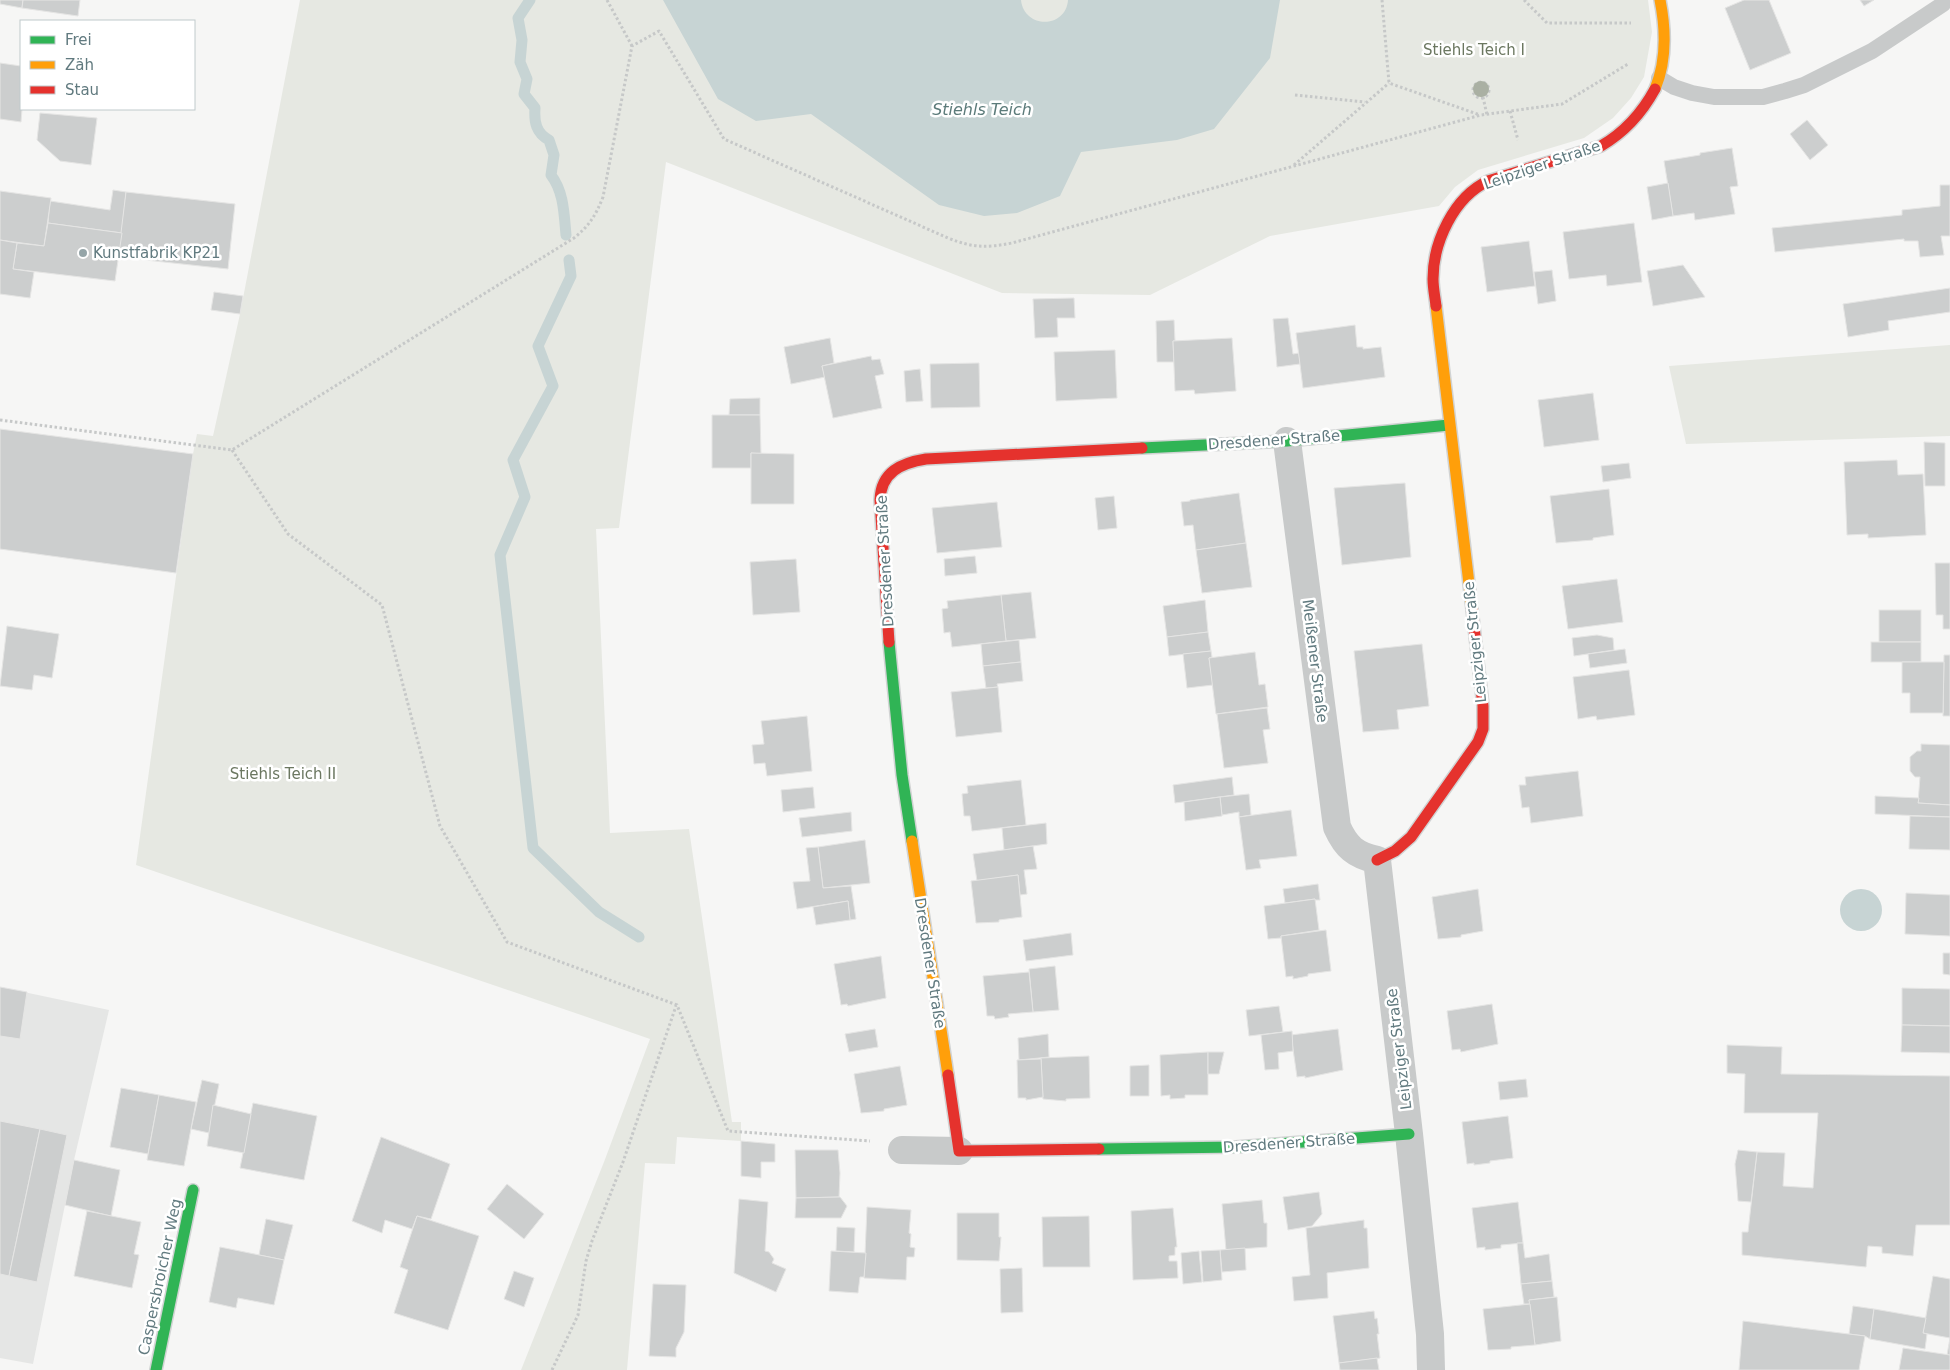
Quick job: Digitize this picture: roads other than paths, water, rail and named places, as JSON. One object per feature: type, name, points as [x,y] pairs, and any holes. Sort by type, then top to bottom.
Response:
[{"type":"street","name":"Leipziger Straße","points":[[1431,1370],[1430,1334],[1409,1134],[1377,860],[1395,851],[1411,837],[1478,742],[1483,729],[1468,577],[1433,279],[1434,261],[1438,245],[1451,217],[1461,202],[1485,182],[1603,146],[1628,126],[1642,110],[1659,78],[1663,52],[1664,17],[1660,0]]},
{"type":"street","name":"Dresdener Straße","points":[[959,1151],[902,776],[890,654],[880,510],[881,489],[884,480],[900,464],[928,459],[1287,441],[1449,425]]},
{"type":"street","name":"Meißener Straße","points":[[1287,441],[1336,827],[1344,842],[1354,851],[1364,857],[1377,860]]},
{"type":"street","name":"Dresdener Straße","points":[[902,1150],[959,1151],[1236,1147],[1409,1134]]},
{"type":"street","name":"Caspersbroicher Weg","points":[[156,1370],[193,1190]]},
{"type":"lane","points":[[1659,78],[1674,87],[1692,93],[1714,96],[1763,97],[1785,92],[1804,85],[1872,51],[1943,4]]},
{"type":"water","name":"Stiehls Teich","points":[[663,0],[1021,0],[1024,10],[1029,16],[1045,22],[1060,16],[1066,10],[1068,0],[1280,0],[1270,58],[1214,129],[1177,140],[1081,152],[1060,196],[1017,213],[984,216],[939,205],[811,114],[756,121],[718,99]]},
{"type":"water","points":[[1857,889],[1865,889],[1876,895],[1882,910],[1876,925],[1865,931],[1857,931],[1846,925],[1840,914],[1840,906],[1846,895]]},
{"type":"waterway","points":[[530,0],[518,18],[522,40],[520,62],[527,79],[524,94],[535,108],[537,127],[541,134],[549,140],[554,155],[551,175],[561,196],[566,235]]},
{"type":"waterway","points":[[569,260],[571,276],[538,346],[553,386],[513,460],[525,497],[500,555],[533,848],[599,912],[639,937]]},
{"type":"place","name":"Kunstfabrik KP21","points":[[83,253]]},
{"type":"park label","name":"Stiehls Teich I","points":[[1474,50]]},
{"type":"park label","name":"Stiehls Teich II","points":[[283,774]]}]
